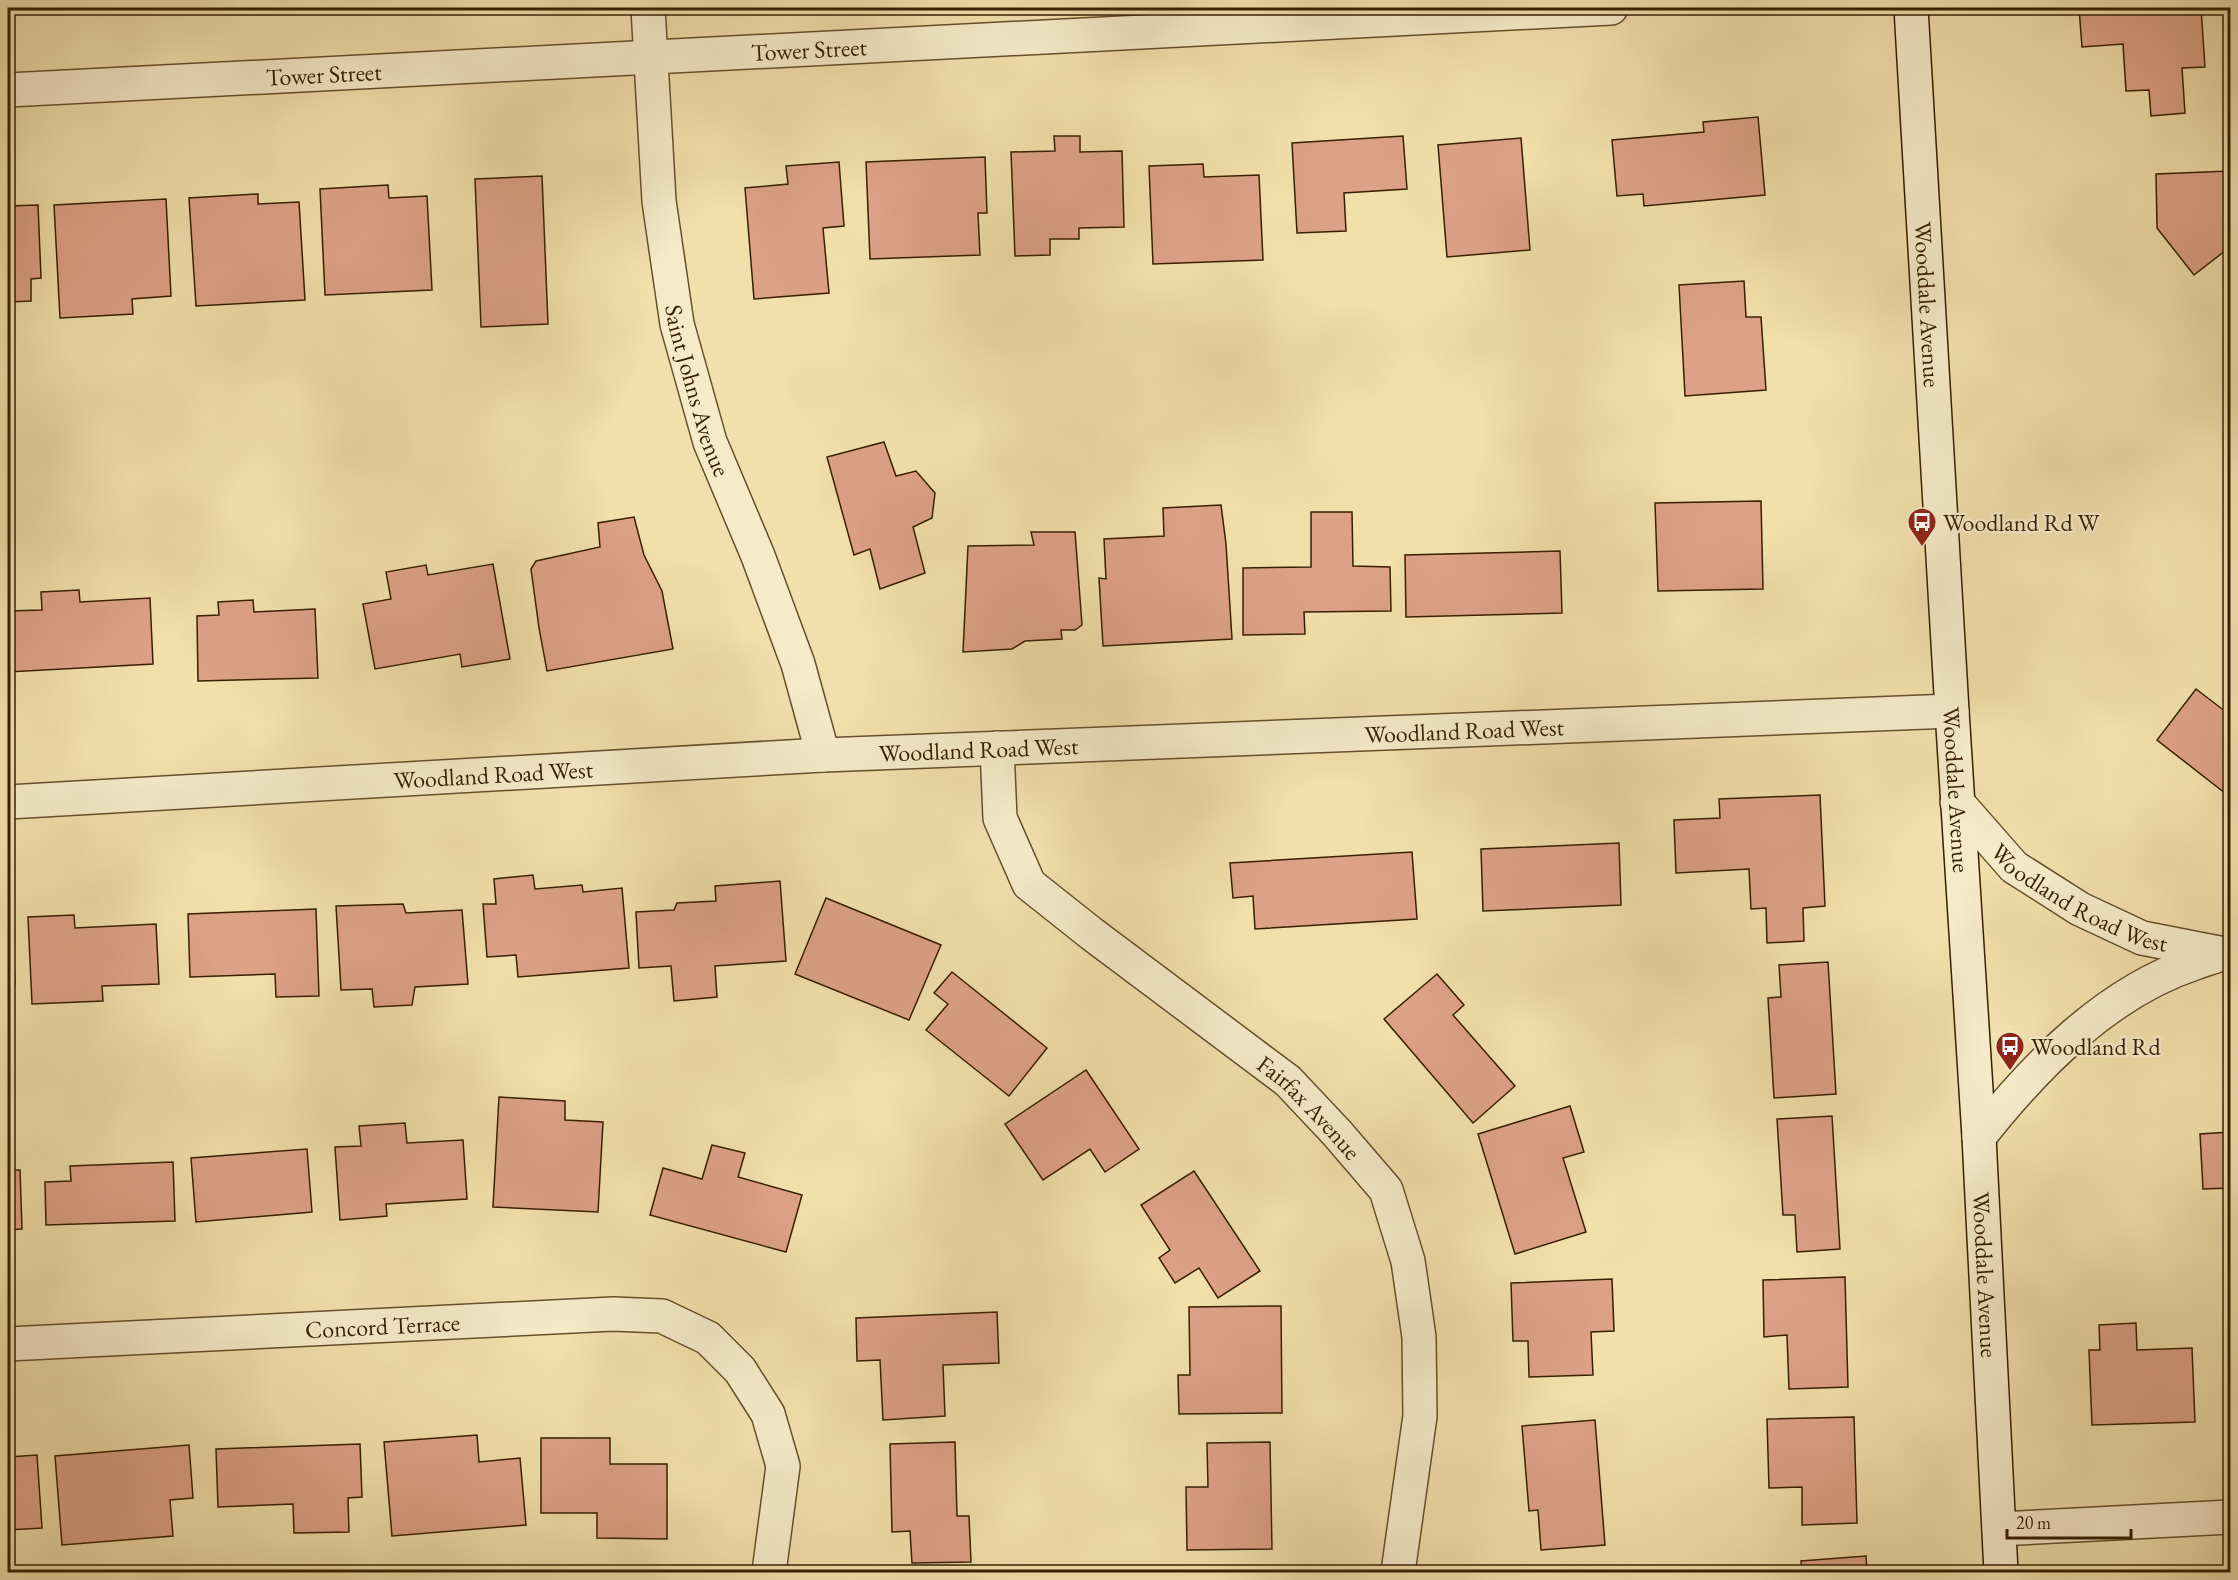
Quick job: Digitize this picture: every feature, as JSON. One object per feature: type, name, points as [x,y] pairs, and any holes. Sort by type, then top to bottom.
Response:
[{"type":"street","name":"Saint Johns Avenue","points":[[648,8],[659,201],[677,324],[710,442],[758,556],[798,664],[823,755]]},
{"type":"street","name":"Tower Street","points":[[8,90],[1611,8]]},
{"type":"street","name":"Wooddale Avenue","points":[[1911,8],[1979,1137],[2001,1572]]},
{"type":"street","name":"Woodland Road West","points":[[8,802],[823,755],[1952,711]]},
{"type":"street","name":"Fairfax Avenue","points":[[997,748],[1000,818],[1029,884],[1288,1081],[1337,1133],[1386,1191],[1408,1261],[1419,1337],[1420,1416],[1398,1572]]},
{"type":"street","name":"Woodland Road West","points":[[1958,802],[2014,867],[2080,909],[2142,938],[2227,953]]},
{"type":"street","name":"Woodland Road West","points":[[1979,1137],[2010,1097],[2044,1062],[2122,998],[2168,972],[2227,953]]},
{"type":"street","name":"Concord Terrace","points":[[8,1344],[613,1314],[662,1316],[708,1338],[740,1370],[768,1414],[783,1466],[769,1572]]},
{"type":"street","points":[[1999,1529],[2230,1517]]},
{"type":"building","points":[[2079,8],[2201,8],[2205,67],[2182,68],[2185,113],[2151,116],[2149,90],[2126,91],[2123,44],[2082,47]]},
{"type":"building","points":[[1758,117],[1765,195],[1644,206],[1643,194],[1617,196],[1612,140],[1704,132],[1703,122]]},
{"type":"building","points":[[1054,136],[1080,136],[1080,152],[1122,151],[1124,227],[1079,228],[1079,239],[1050,239],[1050,255],[1015,256],[1011,152],[1055,151]]},
{"type":"building","points":[[1403,136],[1407,189],[1344,193],[1346,231],[1297,233],[1292,143]]},
{"type":"building","points":[[1521,138],[1530,250],[1447,257],[1438,145]]},
{"type":"building","points":[[985,157],[987,213],[978,213],[980,255],[870,259],[866,162]]},
{"type":"building","points":[[839,162],[844,226],[823,228],[829,293],[754,299],[745,188],[788,184],[786,166]]},
{"type":"building","points":[[1203,164],[1204,177],[1259,175],[1263,260],[1153,264],[1149,166]]},
{"type":"building","points":[[2230,171],[2230,247],[2194,275],[2157,228],[2156,174]]},
{"type":"building","points":[[542,176],[548,324],[481,327],[475,179]]},
{"type":"building","points":[[388,185],[389,198],[427,196],[432,290],[325,295],[320,189]]},
{"type":"building","points":[[258,194],[258,204],[299,202],[305,300],[196,306],[189,198]]},
{"type":"building","points":[[166,199],[171,296],[132,299],[133,314],[60,318],[54,205]]},
{"type":"building","points":[[38,205],[41,278],[31,279],[31,301],[8,302],[8,206]]},
{"type":"building","points":[[1744,281],[1746,317],[1761,317],[1766,390],[1685,396],[1679,285]]},
{"type":"building","points":[[884,442],[896,476],[916,471],[935,493],[932,518],[913,527],[925,573],[880,589],[870,549],[854,555],[827,457]]},
{"type":"building","points":[[1761,501],[1763,589],[1658,591],[1655,503]]},
{"type":"building","points":[[1221,505],[1232,639],[1103,646],[1099,578],[1106,579],[1104,539],[1164,536],[1163,508]]},
{"type":"building","points":[[1311,512],[1352,512],[1353,566],[1390,567],[1391,611],[1304,612],[1305,634],[1243,635],[1243,568],[1311,567]]},
{"type":"building","points":[[634,517],[644,555],[662,591],[673,649],[547,671],[531,569],[536,561],[600,547],[598,523]]},
{"type":"building","points":[[1031,532],[1075,532],[1082,625],[1075,630],[1061,630],[1062,639],[1025,641],[1012,649],[963,652],[968,546],[1034,545]]},
{"type":"building","points":[[1560,551],[1562,613],[1406,617],[1405,555]]},
{"type":"building","points":[[493,564],[510,659],[462,667],[460,654],[375,669],[363,604],[391,599],[386,572],[426,565],[428,575]]},
{"type":"building","points":[[79,590],[80,602],[150,598],[153,664],[8,672],[8,611],[42,610],[41,592]]},
{"type":"building","points":[[253,600],[254,612],[315,609],[318,678],[198,681],[197,616],[219,615],[218,602]]},
{"type":"building","points":[[2196,689],[2230,715],[2230,797],[2157,740]]},
{"type":"building","points":[[1820,795],[1825,906],[1803,908],[1804,941],[1767,943],[1766,908],[1751,909],[1749,869],[1676,873],[1674,820],[1720,818],[1719,799]]},
{"type":"building","points":[[1619,843],[1621,905],[1483,911],[1481,849]]},
{"type":"building","points":[[1412,852],[1417,919],[1255,929],[1253,896],[1233,898],[1230,863]]},
{"type":"building","points":[[533,875],[535,889],[582,885],[583,892],[622,888],[629,968],[518,977],[516,955],[487,957],[483,904],[496,904],[494,879]]},
{"type":"building","points":[[780,881],[786,961],[715,966],[717,997],[674,1001],[671,966],[639,968],[636,912],[674,910],[677,903],[716,901],[715,886]]},
{"type":"building","points":[[826,898],[941,945],[909,1020],[795,974]]},
{"type":"building","points":[[403,904],[406,913],[462,910],[468,984],[415,987],[412,1005],[374,1007],[372,989],[341,990],[336,906]]},
{"type":"building","points":[[316,909],[319,996],[276,997],[275,974],[190,977],[188,914]]},
{"type":"building","points":[[74,915],[75,928],[156,924],[159,984],[102,986],[103,1001],[32,1004],[28,917]]},
{"type":"building","points":[[8,919],[12,919],[15,984],[8,984]]},
{"type":"building","points":[[1828,962],[1836,1094],[1774,1098],[1768,998],[1781,997],[1779,965]]},
{"type":"building","points":[[952,972],[1047,1048],[1009,1096],[926,1030],[948,1004],[934,993]]},
{"type":"building","points":[[1437,974],[1464,1005],[1453,1015],[1515,1086],[1473,1123],[1384,1019]]},
{"type":"building","points":[[1086,1070],[1139,1149],[1105,1172],[1090,1149],[1043,1180],[1005,1124]]},
{"type":"building","points":[[499,1097],[565,1101],[565,1120],[603,1122],[598,1212],[493,1207]]},
{"type":"building","points":[[1570,1106],[1584,1152],[1563,1158],[1586,1232],[1515,1254],[1478,1134]]},
{"type":"building","points":[[1832,1116],[1840,1249],[1797,1252],[1795,1215],[1783,1215],[1777,1119]]},
{"type":"building","points":[[405,1123],[407,1143],[463,1140],[467,1199],[386,1204],[387,1216],[340,1220],[335,1147],[361,1146],[359,1126]]},
{"type":"building","points":[[2230,1132],[2230,1188],[2203,1189],[2200,1134]]},
{"type":"building","points":[[712,1145],[745,1153],[738,1177],[802,1195],[786,1252],[650,1215],[663,1168],[702,1179]]},
{"type":"building","points":[[307,1149],[312,1212],[196,1222],[191,1158]]},
{"type":"building","points":[[173,1162],[175,1221],[46,1225],[45,1182],[71,1181],[70,1166]]},
{"type":"building","points":[[8,1170],[20,1170],[22,1229],[8,1230]]},
{"type":"building","points":[[1194,1171],[1260,1271],[1218,1298],[1199,1268],[1175,1283],[1159,1258],[1170,1250],[1141,1205]]},
{"type":"building","points":[[1845,1277],[1848,1387],[1789,1389],[1787,1335],[1764,1337],[1763,1280]]},
{"type":"building","points":[[1612,1279],[1614,1331],[1591,1332],[1593,1375],[1529,1377],[1528,1341],[1513,1341],[1511,1283]]},
{"type":"building","points":[[1281,1306],[1282,1413],[1179,1414],[1178,1375],[1190,1375],[1189,1307]]},
{"type":"building","points":[[997,1312],[999,1363],[943,1365],[945,1416],[883,1420],[880,1360],[857,1361],[856,1318]]},
{"type":"building","points":[[2136,1323],[2137,1350],[2192,1348],[2195,1422],[2092,1425],[2089,1350],[2100,1350],[2099,1325]]},
{"type":"building","points":[[2227,1364],[2230,1364],[2230,1423]]},
{"type":"building","points":[[1854,1417],[1857,1523],[1802,1525],[1802,1487],[1769,1488],[1767,1419]]},
{"type":"building","points":[[1595,1420],[1605,1545],[1541,1550],[1538,1510],[1529,1511],[1522,1426]]},
{"type":"building","points":[[477,1435],[479,1462],[520,1458],[526,1525],[392,1536],[384,1442]]},
{"type":"building","points":[[541,1438],[610,1438],[610,1464],[667,1464],[667,1539],[597,1538],[597,1513],[541,1513]]},
{"type":"building","points":[[955,1442],[957,1516],[969,1516],[971,1562],[912,1563],[910,1531],[892,1532],[890,1444]]},
{"type":"building","points":[[1270,1442],[1272,1549],[1187,1550],[1186,1487],[1208,1487],[1207,1443]]},
{"type":"building","points":[[360,1444],[362,1497],[348,1498],[349,1532],[294,1533],[293,1504],[218,1507],[216,1449]]},
{"type":"building","points":[[189,1445],[193,1498],[170,1500],[173,1536],[62,1545],[55,1456]]},
{"type":"building","points":[[37,1455],[42,1528],[8,1530],[8,1457]]},
{"type":"building","points":[[1866,1556],[1867,1572],[1802,1572],[1801,1561]]},
{"type":"building","points":[[1545,1570],[1545,1572],[1506,1572]]},
{"type":"place","name":"Woodland Rd W","points":[[1922,548]]},
{"type":"place","name":"Woodland Rd","points":[[2010,1072]]}]
